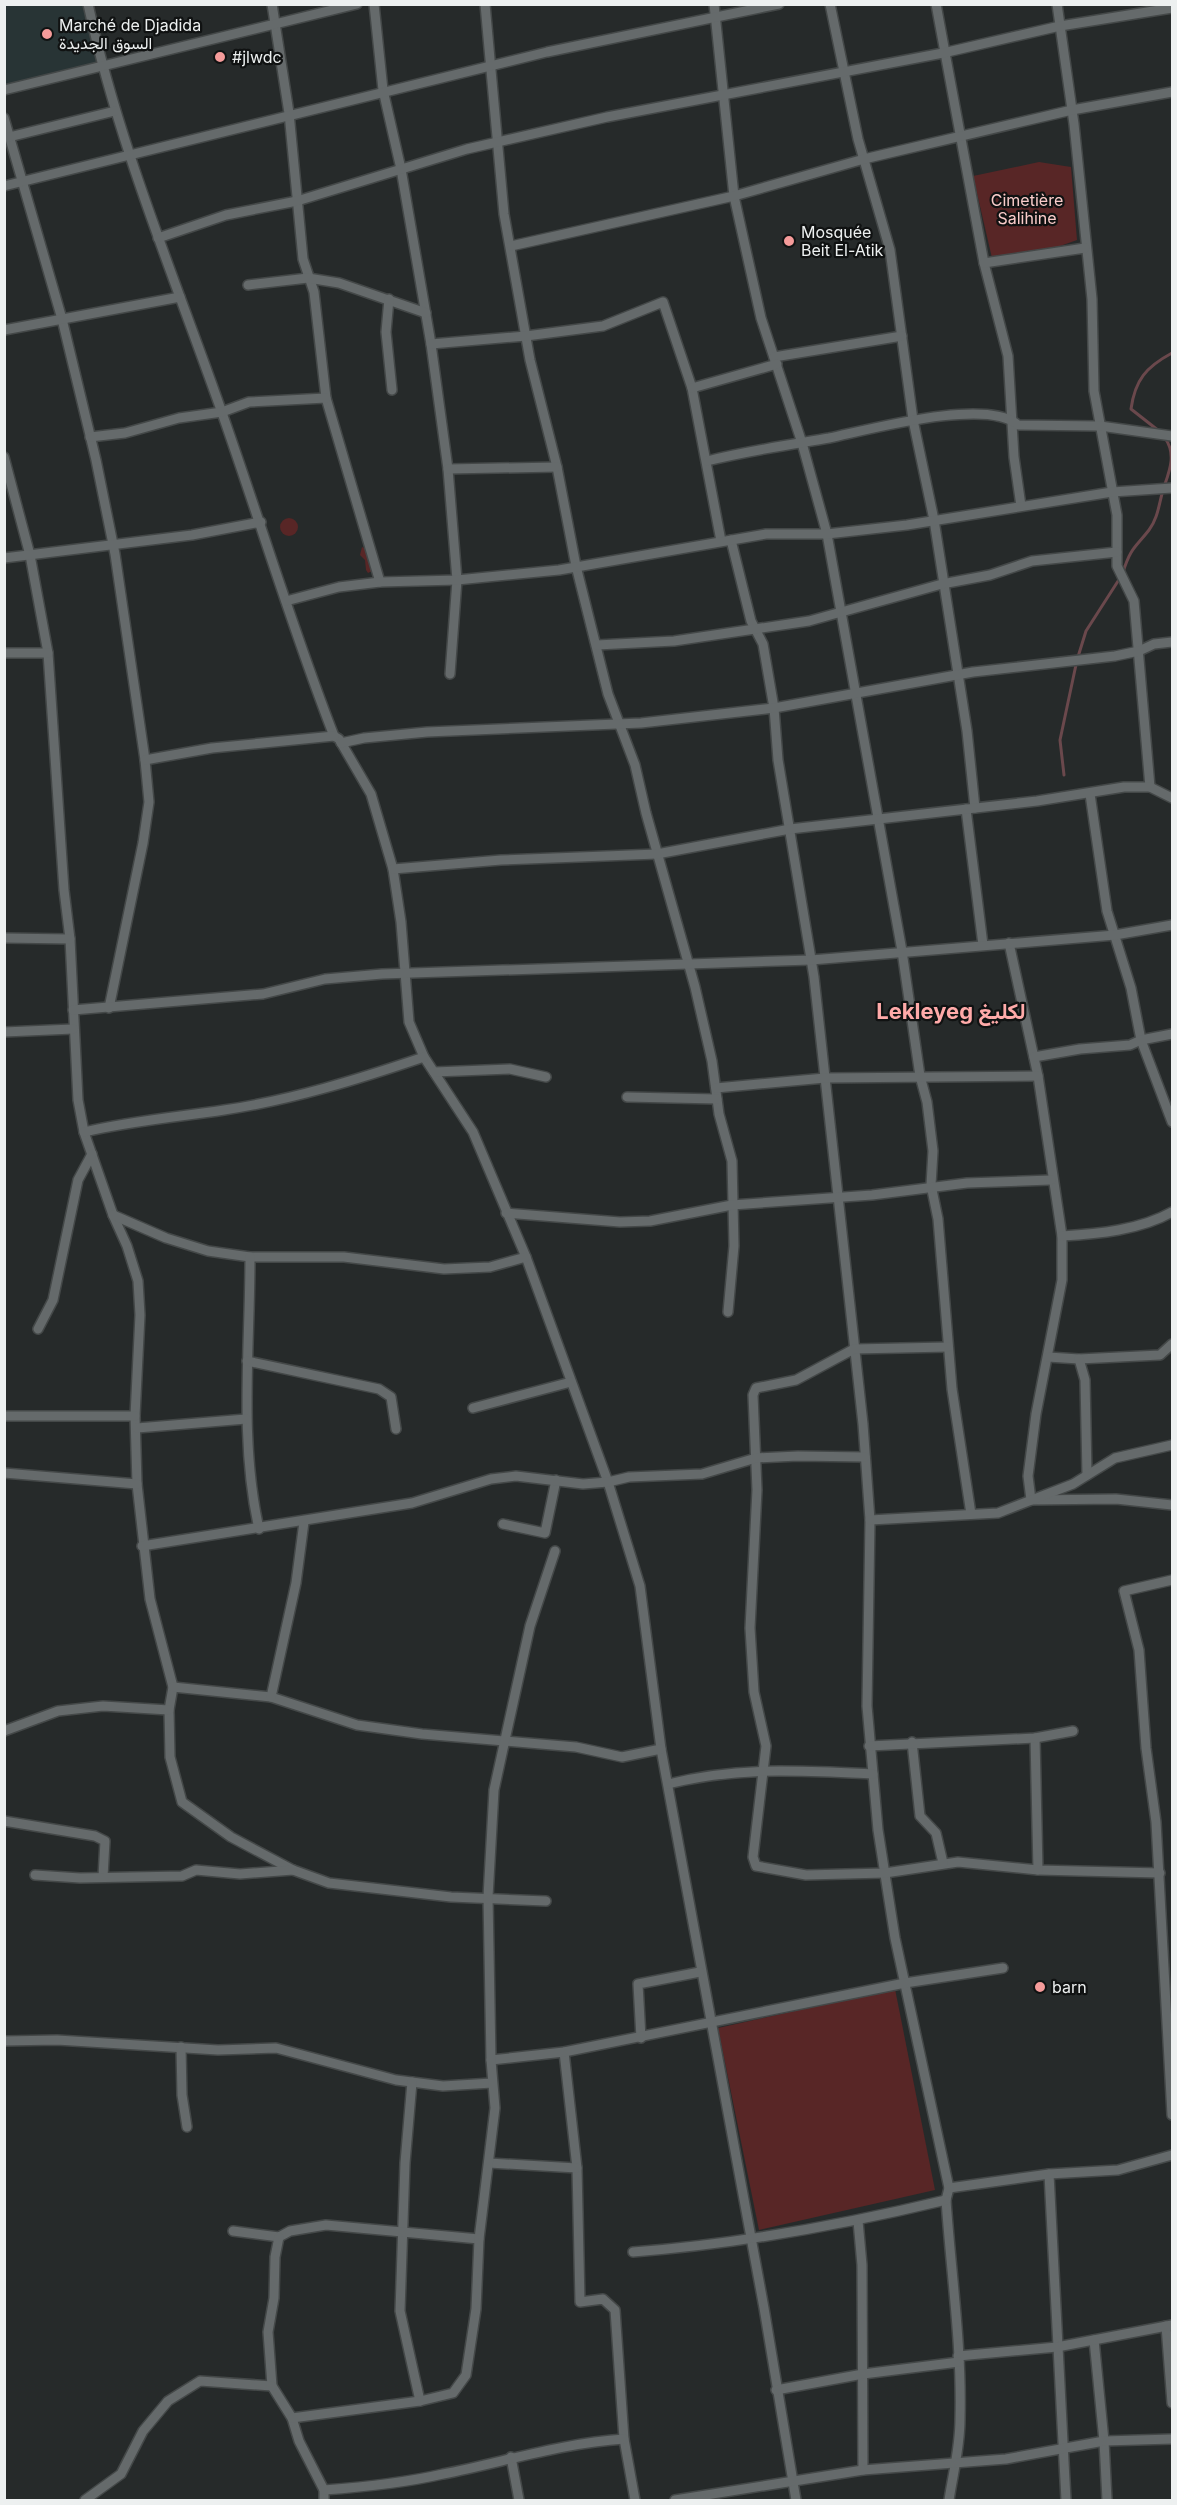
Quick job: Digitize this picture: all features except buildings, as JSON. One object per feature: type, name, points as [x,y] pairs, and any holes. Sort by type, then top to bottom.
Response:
[{"type":"street","points":[[88,4],[102,65],[128,154],[261,522],[309,672],[334,736],[341,743],[371,794],[393,869],[401,922],[409,1022],[424,1057],[473,1132],[526,1257],[608,1482],[640,1586],[661,1749],[700,1972],[751,2239],[796,2500]]},
{"type":"street","points":[[272,4],[289,113],[297,201],[308,278],[314,292],[326,398],[380,582]]},
{"type":"street","points":[[4,90],[357,4]]},
{"type":"street","points":[[374,4],[383,90],[426,313],[448,469],[457,580],[450,674]]},
{"type":"street","points":[[485,4],[504,214],[526,336],[557,467],[576,566],[608,694],[635,765],[688,964],[732,1161],[734,1246],[728,1312]]},
{"type":"street","points":[[714,4],[734,196],[761,318],[802,443],[827,534],[902,951],[920,1076],[927,1102],[933,1151],[931,1185],[938,1219],[948,1347],[971,1514]]},
{"type":"street","points":[[4,186],[383,90],[666,26],[779,4]]},
{"type":"street","points":[[830,4],[864,159],[890,250],[913,420],[934,520],[942,584],[958,675],[983,945]]},
{"type":"street","points":[[936,4],[943,53],[984,263],[1008,356],[1014,457],[1021,506]]},
{"type":"street","points":[[1057,4],[1072,110],[1092,299],[1094,391],[1117,515],[1117,566],[1134,601],[1150,788]]},
{"type":"street","points":[[159,238],[226,215],[297,201],[400,169],[496,143],[722,94],[943,53],[1060,26],[1173,8]]},
{"type":"street","points":[[511,246],[734,196],[864,159],[959,136],[1072,110],[1173,92]]},
{"type":"street","points":[[9,137],[115,111]]},
{"type":"street","points":[[4,118],[62,320],[90,437],[113,545],[145,760],[149,802],[130,916],[110,1008]]},
{"type":"street","points":[[984,263],[1085,248]]},
{"type":"street","points":[[248,285],[308,278],[339,283],[426,313]]},
{"type":"street","points":[[4,330],[180,297]]},
{"type":"street","points":[[389,299],[386,332],[392,390]]},
{"type":"street","points":[[431,344],[526,336],[603,326],[663,302],[692,388],[706,461],[726,541],[756,630],[763,644],[774,708],[778,760],[811,960],[854,1349],[870,1520],[867,1706],[873,1774],[885,1873],[905,1983],[949,2187],[946,2200],[958,2359],[960,2419],[957,2464],[953,2473],[949,2500]]},
{"type":"street","points":[[692,388],[775,361],[902,336]]},
{"type":"street","points":[[90,437],[125,434],[180,418],[222,412],[249,402],[326,398]]},
{"type":"street","points":[[706,461],[762,447],[802,443],[913,420],[982,414],[1012,420],[1018,425],[1100,426],[1173,436]]},
{"type":"street","points":[[4,457],[30,555],[48,653],[60,844],[70,939],[78,1100],[84,1132],[138,1281],[140,1315],[135,1416],[142,1546],[150,1599],[173,1687],[169,1710],[170,1757],[182,1802],[231,1837],[293,1870],[329,1882],[452,1897],[546,1901]]},
{"type":"street","points":[[448,469],[557,467]]},
{"type":"street","points":[[286,601],[339,587],[380,582],[457,580],[576,566],[766,534],[827,534],[1112,492],[1173,488]]},
{"type":"street","points":[[4,558],[113,545],[261,522]]},
{"type":"street","points":[[597,645],[674,641],[756,630],[842,613],[942,584],[990,575],[1032,561],[1117,552]]},
{"type":"street","points":[[341,743],[364,738],[427,732],[621,724],[774,708],[958,675],[1139,651],[1154,645],[1173,642]]},
{"type":"street","points":[[4,653],[48,653]]},
{"type":"street","points":[[145,760],[212,748],[334,736]]},
{"type":"street","points":[[393,869],[501,860],[657,854],[790,828],[971,809],[1090,794],[1124,787],[1150,788],[1173,798]]},
{"type":"street","points":[[1090,794],[1107,911],[1131,988],[1141,1040],[1173,1122]]},
{"type":"street","points":[[73,1010],[263,994],[325,979],[811,960],[1115,935],[1173,925]]},
{"type":"street","points":[[4,938],[70,939]]},
{"type":"street","points":[[1010,943],[1038,1077],[1062,1236],[1062,1280],[1036,1414],[1028,1476],[1031,1500]]},
{"type":"street","points":[[4,1032],[73,1029]]},
{"type":"street","points":[[1034,1057],[1080,1049],[1130,1045],[1141,1040],[1173,1034]]},
{"type":"street","points":[[84,1132],[127,1122],[226,1110],[277,1099],[357,1080],[424,1057]]},
{"type":"street","points":[[434,1072],[510,1069],[546,1077]]},
{"type":"street","points":[[716,1088],[825,1078],[1038,1077]]},
{"type":"street","points":[[627,1097],[717,1099]]},
{"type":"street","points":[[39,1329],[53,1300],[78,1180],[92,1154]]},
{"type":"street","points":[[507,1213],[620,1222],[650,1221],[732,1205],[839,1197],[931,1185],[1052,1180]]},
{"type":"street","points":[[1062,1236],[1088,1234],[1156,1221],[1173,1212]]},
{"type":"street","points":[[113,1215],[134,1227],[208,1251],[250,1257],[344,1257],[444,1269],[490,1267],[526,1257]]},
{"type":"street","points":[[250,1257],[246,1419],[252,1499],[259,1530]]},
{"type":"street","points":[[1048,1357],[1079,1359],[1160,1355],[1173,1344]]},
{"type":"street","points":[[948,1347],[854,1349],[796,1380],[756,1388],[753,1395],[756,1458],[750,1628],[754,1692],[766,1746],[753,1857],[756,1866],[806,1875],[885,1873],[943,1863],[976,1863],[1038,1870],[1160,1873]]},
{"type":"street","points":[[1079,1359],[1085,1380],[1087,1475]]},
{"type":"street","points":[[247,1361],[379,1389],[391,1397],[396,1430]]},
{"type":"street","points":[[473,1408],[571,1382]]},
{"type":"street","points":[[4,1416],[135,1416]]},
{"type":"street","points":[[137,1428],[246,1419]]},
{"type":"street","points":[[870,1520],[928,1519],[998,1513],[1073,1484],[1115,1458],[1173,1445]]},
{"type":"street","points":[[142,1546],[259,1530],[412,1503],[491,1479],[516,1476],[583,1484],[608,1482],[629,1476],[702,1474],[756,1458],[864,1457]]},
{"type":"street","points":[[4,1473],[137,1484]]},
{"type":"street","points":[[503,1524],[545,1533],[556,1480]]},
{"type":"street","points":[[1031,1500],[1116,1499],[1173,1505]]},
{"type":"street","points":[[271,1697],[296,1583],[304,1522]]},
{"type":"street","points":[[292,2418],[420,2401],[453,2393],[466,2375],[476,2309],[479,2239],[495,2108],[491,2060],[488,1897],[494,1790],[503,1740],[530,1626],[555,1551]]},
{"type":"street","points":[[1173,1580],[1124,1591],[1139,1650],[1160,1873],[1173,2115]]},
{"type":"street","points":[[173,1687],[271,1697],[357,1725],[422,1734],[576,1747],[622,1757],[661,1749]]},
{"type":"street","points":[[4,1731],[58,1711],[102,1706],[169,1710]]},
{"type":"street","points":[[870,1746],[912,1742],[1035,1738],[1073,1731]]},
{"type":"street","points":[[1035,1738],[1038,1870]]},
{"type":"street","points":[[912,1742],[920,1816],[936,1833],[943,1863]]},
{"type":"street","points":[[668,1784],[704,1775],[762,1770],[873,1774]]},
{"type":"street","points":[[4,1821],[95,1836],[105,1841],[103,1877]]},
{"type":"street","points":[[35,1875],[182,1876],[195,1870],[240,1874],[293,1870]]},
{"type":"street","points":[[491,2060],[564,2052],[905,1983],[1003,1968]]},
{"type":"street","points":[[640,2038],[638,1984],[700,1972]]},
{"type":"street","points":[[4,2041],[57,2040],[218,2050],[276,2048],[396,2080],[443,2086],[492,2083]]},
{"type":"street","points":[[182,2047],[182,2095],[187,2127]]},
{"type":"street","points":[[564,2052],[577,2168],[580,2302],[603,2299],[615,2310],[624,2439],[635,2500]]},
{"type":"street","points":[[412,2082],[405,2163],[400,2311],[420,2401]]},
{"type":"street","points":[[949,2187],[1049,2174],[1118,2170],[1173,2155]]},
{"type":"street","points":[[489,2163],[577,2168]]},
{"type":"street","points":[[1049,2174],[1066,2500]]},
{"type":"street","points":[[633,2252],[751,2239],[858,2221],[946,2200]]},
{"type":"street","points":[[858,2221],[862,2265],[863,2470]]},
{"type":"street","points":[[233,2231],[279,2237],[290,2231],[326,2225],[479,2239]]},
{"type":"street","points":[[279,2237],[275,2257],[274,2298],[268,2332],[272,2386],[292,2418],[299,2441],[324,2495],[422,2478],[598,2440],[624,2439]]},
{"type":"street","points":[[776,2390],[958,2359],[1057,2347],[1169,2326],[1173,2403]]},
{"type":"street","points":[[1094,2340],[1107,2500]]},
{"type":"street","points":[[85,2500],[121,2474],[143,2432],[168,2401],[200,2381],[272,2386]]},
{"type":"street","points":[[675,2500],[863,2470],[957,2464],[1104,2441],[1173,2439]]},
{"type":"street","points":[[511,2457],[519,2500]]},
{"type":"shaded area","name":"Marché de Djadida السوق الجديدة","points":[[5,5],[83,5],[97,64],[5,88]]},
{"type":"green space","name":"Cimetière Salihine","points":[[1039,162],[1071,167],[1077,240],[1046,251],[992,258],[973,176]]},
{"type":"green space","points":[[289,518],[295,521],[298,527],[295,533],[289,536],[283,533],[280,527],[283,521]]},
{"type":"green space","points":[[362,547],[366,549],[372,571],[368,573],[365,560],[360,555]]},
{"type":"green space","points":[[895,1989],[935,2190],[759,2230],[718,2028]]},
{"type":"waterway","points":[[1159,431],[1131,409],[1135,390],[1143,375],[1172,353]]},
{"type":"waterway","points":[[1123,572],[1131,552],[1149,530],[1156,516],[1171,464],[1171,451],[1165,438]]},
{"type":"waterway","points":[[1064,775],[1060,740],[1077,660],[1086,631],[1120,578]]},
{"type":"place","name":"Marché de Djadida السوق الجديدة","points":[[47,34]]},
{"type":"place","name":"#jlwdc","points":[[220,57]]},
{"type":"place","name":"Mosquée Beit El-Atik","points":[[789,241]]},
{"type":"place","name":"barn","points":[[1040,1987]]},
{"type":"district","name":"Lekleyeg لكليغ","points":[[951,1011]]}]
